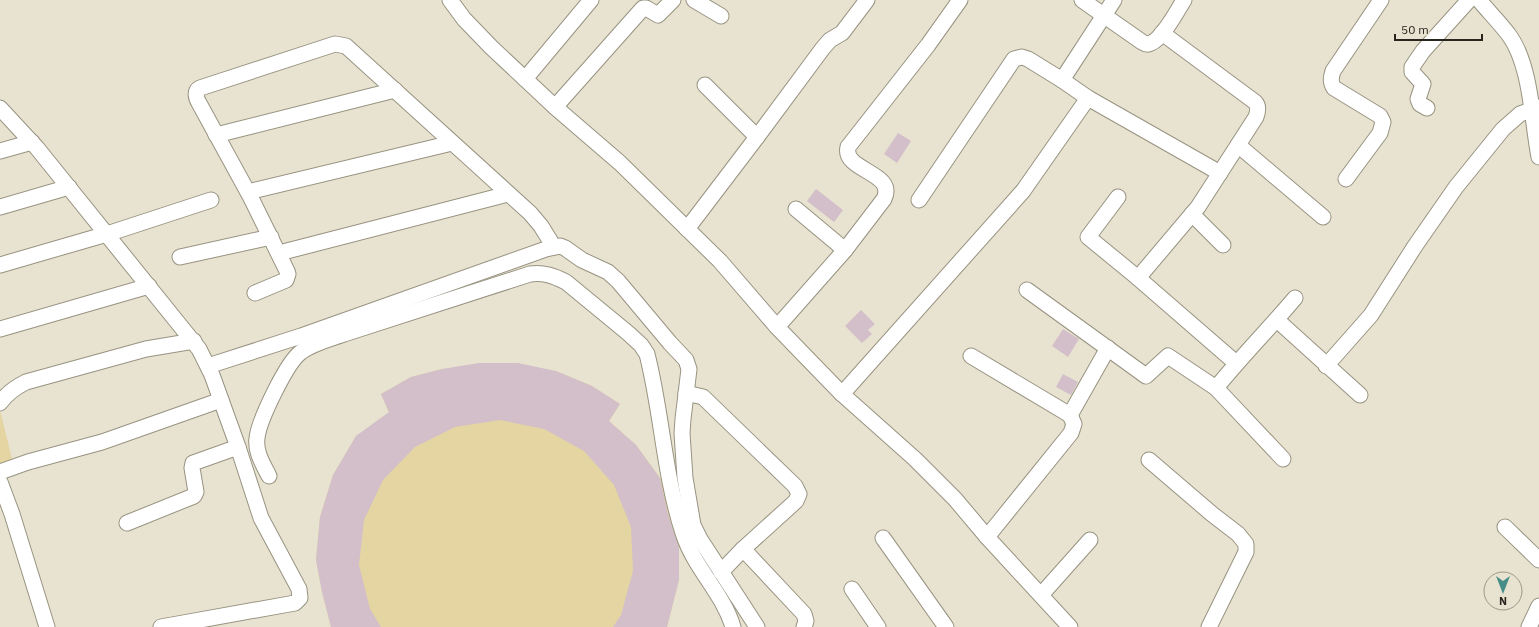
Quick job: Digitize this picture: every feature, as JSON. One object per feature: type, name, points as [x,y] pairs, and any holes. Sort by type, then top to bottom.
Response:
[{"type":"street","points":[[450,0],[464,19],[525,79],[620,163],[687,228],[720,262],[777,327],[842,394],[915,459],[955,499],[987,537],[1070,627]]},
{"type":"street","points":[[525,79],[591,0]]},
{"type":"street","points":[[555,107],[643,8],[646,8],[658,15],[673,0]]},
{"type":"street","points":[[694,0],[721,16]]},
{"type":"street","points":[[687,228],[823,48],[830,40],[842,33],[867,0]]},
{"type":"street","points":[[777,327],[845,250],[881,204],[887,192],[883,182],[851,160],[847,153],[848,147],[928,45],[960,0]]},
{"type":"street","points":[[1082,0],[1145,43],[1153,42],[1162,33],[1184,0]]},
{"type":"street","points":[[1062,80],[1114,0]]},
{"type":"street","points":[[1346,179],[1380,133],[1383,122],[1380,116],[1334,88],[1331,82],[1331,77],[1381,0]]},
{"type":"street","points":[[1427,108],[1420,104],[1418,99],[1423,84],[1412,72],[1412,67],[1423,51],[1469,0]]},
{"type":"street","points":[[1479,0],[1509,36],[1516,48],[1525,74],[1537,97]]},
{"type":"street","points":[[1492,0],[1517,30],[1530,58],[1537,97],[1539,157]]},
{"type":"street","points":[[1138,278],[1205,197],[1256,117],[1258,111],[1257,104],[1162,33]]},
{"type":"street","points":[[255,293],[283,283],[288,278],[287,271],[248,192],[216,135],[196,95],[198,89],[335,44],[346,46],[530,213],[554,246]]},
{"type":"street","points":[[920,200],[1014,59],[1022,57],[1028,59],[1062,80],[1088,98],[1220,173]]},
{"type":"street","points":[[705,85],[757,137]]},
{"type":"street","points":[[216,135],[395,90]]},
{"type":"street","points":[[1326,366],[1371,316],[1415,246],[1456,186],[1503,129],[1537,97]]},
{"type":"street","points":[[842,394],[1023,191],[1088,98]]},
{"type":"street","points":[[0,108],[32,142],[194,341],[208,366],[221,400],[261,518],[299,589],[300,598],[295,603],[161,627]]},
{"type":"street","points":[[0,151],[32,142]]},
{"type":"street","points":[[248,192],[452,143]]},
{"type":"street","points":[[1238,145],[1323,216]]},
{"type":"street","points":[[0,207],[69,187]]},
{"type":"street","points":[[279,253],[508,194]]},
{"type":"street","points":[[1118,197],[1088,237],[1236,363]]},
{"type":"street","points":[[0,265],[107,234],[211,200]]},
{"type":"street","points":[[796,209],[845,250]]},
{"type":"street","points":[[1192,214],[1223,245]]},
{"type":"street","points":[[180,257],[271,237]]},
{"type":"street","points":[[208,366],[301,336],[554,246],[565,248],[582,260],[608,272],[618,281],[686,360],[689,369],[682,433],[687,496],[696,531],[757,627]]},
{"type":"street","points":[[269,476],[259,457],[257,449],[260,423],[288,367],[300,352],[313,345],[344,334],[530,274],[539,273],[555,276],[566,282],[628,332],[641,344],[647,354],[673,497],[684,535],[694,559],[724,606],[733,627]]},
{"type":"street","points":[[0,329],[149,286]]},
{"type":"street","points":[[1027,290],[1146,376],[1168,356],[1216,388],[1283,458]]},
{"type":"street","points":[[1216,388],[1236,363],[1295,298]]},
{"type":"street","points":[[1276,320],[1360,395]]},
{"type":"street","points":[[0,403],[4,397],[16,387],[26,382],[146,349],[194,341]]},
{"type":"street","points":[[1070,415],[1108,348]]},
{"type":"street","points":[[971,356],[1070,415],[1074,424],[1071,433],[987,537]]},
{"type":"street","points":[[686,393],[703,397],[798,490],[798,498],[796,501],[743,549],[721,572]]},
{"type":"street","points":[[0,472],[28,462],[102,442],[221,400]]},
{"type":"street","points":[[127,523],[194,496],[196,492],[192,468],[193,463],[238,447]]},
{"type":"street","points":[[1149,460],[1212,514],[1238,534],[1246,544],[1246,552],[1209,627]]},
{"type":"street","points":[[0,482],[12,514],[47,627]]},
{"type":"street","points":[[1505,528],[1539,560]]},
{"type":"street","points":[[882,538],[942,626]]},
{"type":"street","points":[[1042,595],[1090,540]]},
{"type":"street","points":[[743,549],[804,614],[806,621],[804,627]]},
{"type":"street","points":[[852,589],[878,627]]},
{"type":"street","points":[[1529,627],[1539,606]]},
{"type":"shaded area","points":[[442,369],[556,371],[592,386],[620,404],[609,421],[636,445],[667,487],[679,528],[679,580],[667,627],[331,627],[316,560],[320,517],[333,475],[356,436],[389,413],[381,394],[411,377]]},
{"type":"shaded area","points":[[0,410],[14,467],[0,466]]},
{"type":"building","points":[[898,133],[911,141],[897,163],[884,154]]},
{"type":"building","points":[[816,189],[843,210],[834,222],[807,201]]},
{"type":"building","points":[[861,310],[875,324],[868,330],[872,334],[862,343],[845,326]]},
{"type":"building","points":[[1063,329],[1079,339],[1068,357],[1052,346]]},
{"type":"building","points":[[479,363],[518,363],[556,371],[592,386],[620,404],[609,421],[636,445],[660,478],[668,514],[679,548],[679,580],[667,627],[613,627],[621,615],[633,571],[631,527],[614,485],[584,451],[544,429],[500,420],[455,427],[415,447],[383,480],[364,520],[359,565],[370,609],[381,627],[331,627],[316,560],[320,517],[333,475],[356,436],[389,412],[381,394],[411,377],[442,369]]},
{"type":"building","points":[[1063,374],[1078,382],[1071,395],[1056,387]]}]
